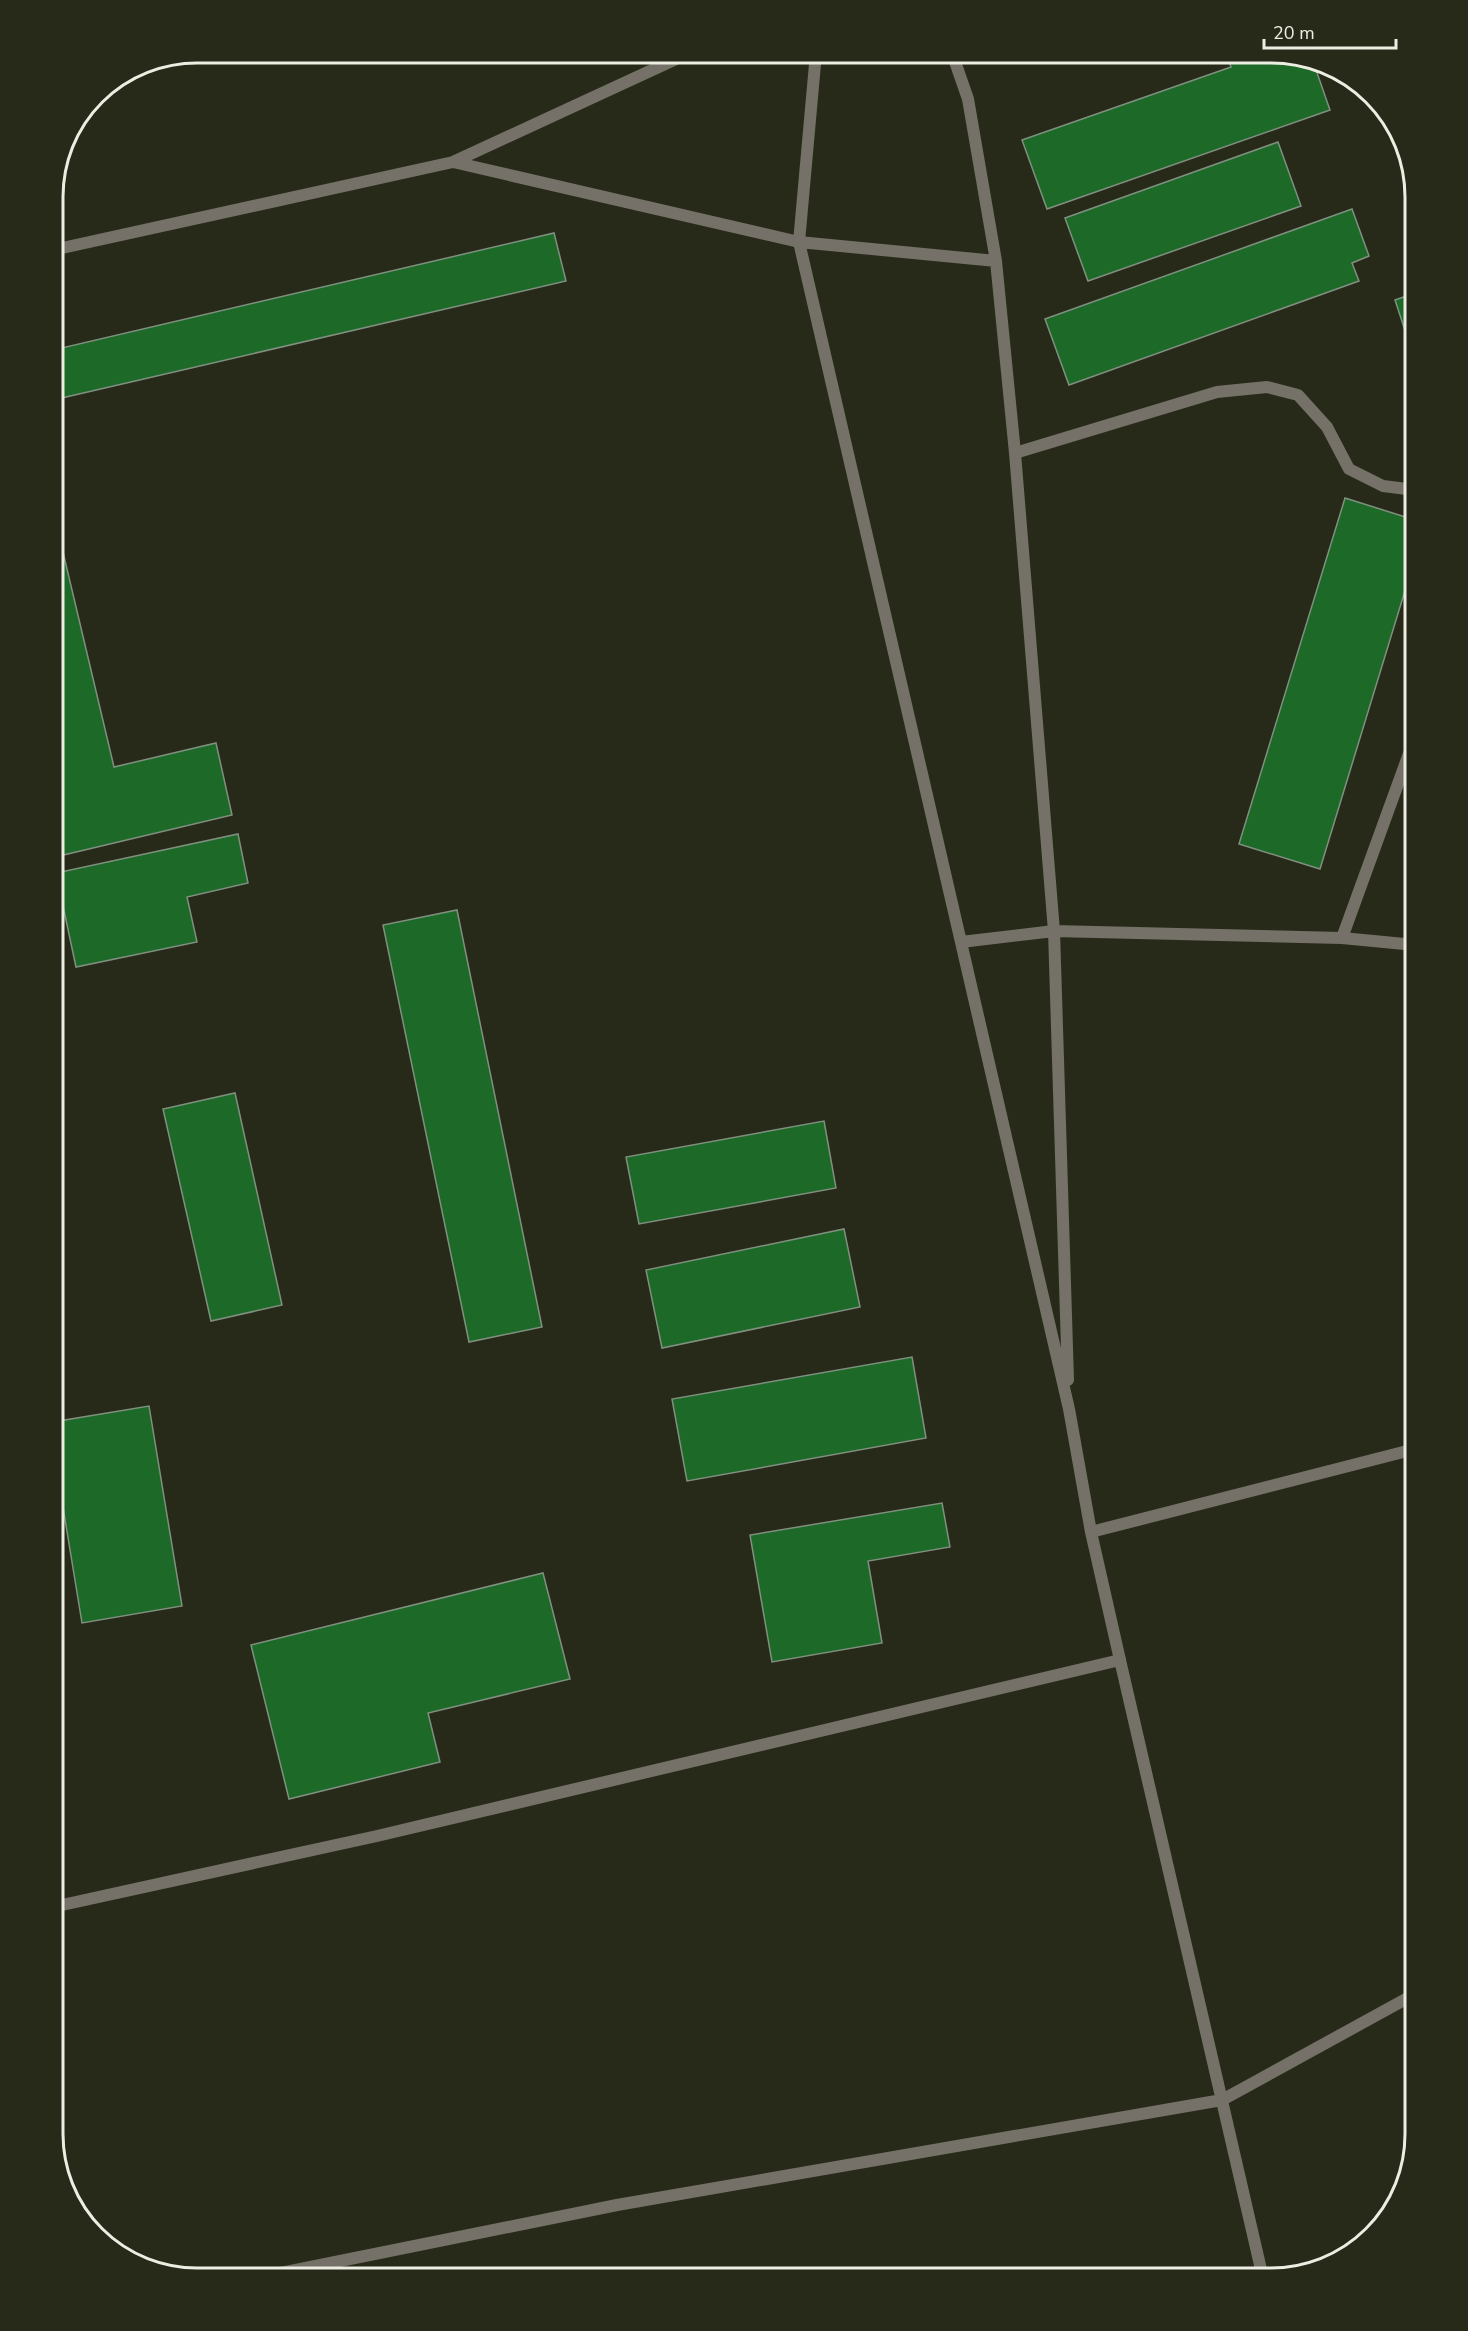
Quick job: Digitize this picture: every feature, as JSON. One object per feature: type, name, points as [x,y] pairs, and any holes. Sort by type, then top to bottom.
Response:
[{"type":"street","points":[[63,248],[453,162],[667,63]]},
{"type":"street","points":[[815,63],[799,242],[1069,1409],[1091,1532],[1261,2268]]},
{"type":"street","points":[[955,63],[968,99],[996,261],[1015,453],[1054,931],[1069,1409]]},
{"type":"street","points":[[453,162],[799,242],[996,261]]},
{"type":"street","points":[[1015,453],[1217,392],[1267,387],[1298,395],[1327,427],[1349,470],[1383,486],[1405,489]]},
{"type":"street","points":[[1342,938],[1405,767]]},
{"type":"street","points":[[961,942],[1054,931],[1342,938],[1405,944]]},
{"type":"street","points":[[1091,1532],[1405,1452]]},
{"type":"street","points":[[63,1905],[377,1836],[1120,1660]]},
{"type":"street","points":[[305,2268],[617,2205],[1222,2100],[1405,2000]]},
{"type":"building","points":[[1230,63],[1280,63],[1314,70],[1316,71],[1330,110],[1047,209],[1022,140],[1231,67]]},
{"type":"building","points":[[1278,142],[1301,206],[1088,281],[1065,218]]},
{"type":"building","points":[[1352,209],[1369,256],[1352,263],[1359,281],[1069,385],[1045,319]]},
{"type":"building","points":[[554,233],[566,281],[63,398],[63,348]]},
{"type":"building","points":[[1405,296],[1405,330],[1395,300]]},
{"type":"building","points":[[1345,498],[1405,517],[1405,591],[1320,869],[1239,844]]},
{"type":"building","points":[[63,552],[114,767],[216,743],[232,815],[63,855]]},
{"type":"building","points":[[238,834],[248,883],[187,897],[197,942],[76,967],[63,906],[63,872]]},
{"type":"building","points":[[457,910],[542,1327],[469,1342],[383,925]]},
{"type":"building","points":[[235,1093],[282,1305],[211,1321],[163,1109]]},
{"type":"building","points":[[824,1121],[836,1188],[639,1224],[626,1157]]},
{"type":"building","points":[[844,1229],[860,1307],[662,1348],[646,1270]]},
{"type":"building","points":[[912,1357],[926,1438],[687,1481],[672,1399]]},
{"type":"building","points":[[149,1406],[182,1606],[82,1623],[63,1507],[63,1420]]},
{"type":"building","points":[[942,1503],[950,1547],[868,1561],[882,1643],[772,1662],[750,1535]]},
{"type":"building","points":[[543,1573],[570,1679],[428,1713],[440,1762],[289,1799],[251,1645]]}]
